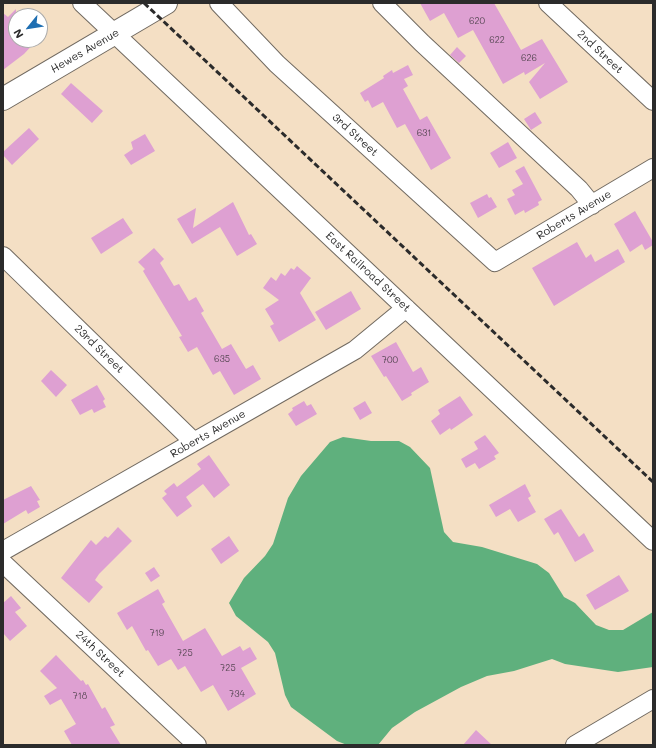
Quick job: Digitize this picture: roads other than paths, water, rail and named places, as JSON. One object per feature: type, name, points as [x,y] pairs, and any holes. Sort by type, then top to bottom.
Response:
[{"type":"main road","name":"Hewes Avenue","points":[[3,99],[166,3]]},
{"type":"street","name":"East Railroad Street","points":[[82,3],[653,541]]},
{"type":"street","name":"3rd Street","points":[[219,3],[277,64],[495,262]]},
{"type":"street","points":[[382,3],[422,43],[579,189],[592,205]]},
{"type":"street","name":"2nd Street","points":[[548,3],[653,101]]},
{"type":"street","name":"Roberts Avenue","points":[[495,262],[653,168]]},
{"type":"street","name":"23rd Street","points":[[3,256],[194,442]]},
{"type":"street","name":"Roberts Avenue","points":[[3,551],[355,350],[406,308]]},
{"type":"street","name":"24th Street","points":[[3,563],[197,745]]},
{"type":"street","points":[[576,745],[653,699]]},
{"type":"railway","points":[[144,3],[653,482]]}]
